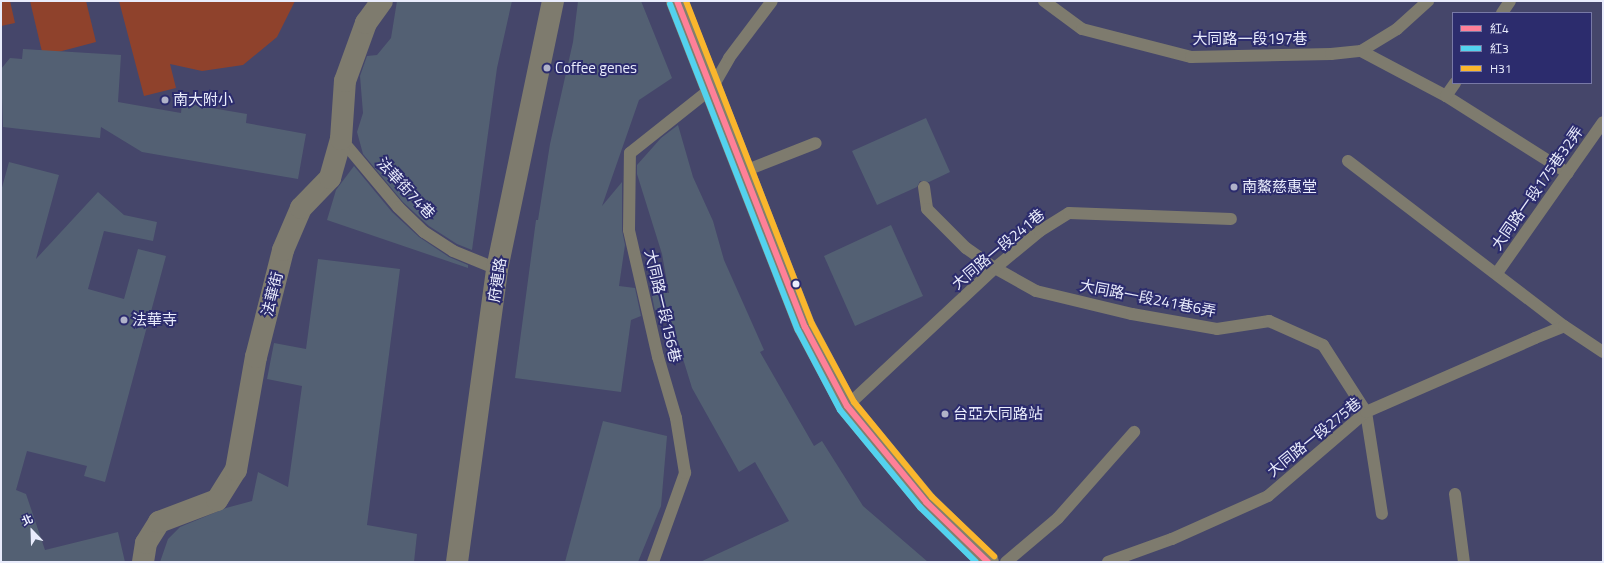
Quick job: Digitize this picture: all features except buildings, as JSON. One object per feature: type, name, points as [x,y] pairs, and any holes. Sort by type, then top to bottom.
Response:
[{"type":"street","name":"法華街","points":[[143,562],[146,543],[159,522],[217,500],[236,470],[256,357],[283,250],[301,208],[330,178],[341,139],[345,81],[366,23],[382,1]]},
{"type":"street","name":"府連路","points":[[457,562],[497,269],[553,1]]},
{"type":"street","points":[[677,1],[712,88],[742,172],[805,327],[847,406],[926,502],[988,562]]},
{"type":"lane","points":[[712,88],[729,58],[772,1]]},
{"type":"lane","name":"大同路一段197巷","points":[[1044,1],[1082,29],[1191,56],[1361,51],[1397,29],[1428,1]]},
{"type":"lane","points":[[1503,12],[1510,1]]},
{"type":"lane","points":[[1361,51],[1446,96],[1568,173]]},
{"type":"lane","points":[[1446,96],[1454,84]]},
{"type":"lane","name":"大同路一段156巷","points":[[653,562],[685,473],[676,418],[658,357],[629,230],[630,153],[712,88]]},
{"type":"lane","name":"大同路一段175巷32弄","points":[[1497,273],[1603,122]]},
{"type":"lane","name":"法華街74巷","points":[[341,139],[398,207],[424,232],[453,251],[497,269]]},
{"type":"lane","points":[[742,172],[816,143]]},
{"type":"lane","points":[[1348,161],[1497,273],[1564,326],[1600,345]]},
{"type":"lane","name":"大同路一段241巷6弄","points":[[924,187],[927,208],[966,248],[995,268],[1036,291],[1132,314],[1217,329],[1269,320],[1323,345],[1366,412],[1382,514]]},
{"type":"lane","name":"大同路一段241巷","points":[[847,406],[995,268],[1040,231],[1069,213],[1232,219]]},
{"type":"lane","name":"大同路一段275巷","points":[[1108,562],[1172,539],[1268,496],[1366,412],[1564,326]]},
{"type":"lane","points":[[1006,562],[1058,518],[1134,432]]},
{"type":"lane","points":[[1455,494],[1464,562]]},
{"type":"shaded area","points":[[1,1],[10,1],[15,23],[1,26]]},
{"type":"shaded area","points":[[30,1],[86,1],[96,42],[43,56]]},
{"type":"shaded area","points":[[119,1],[295,1],[277,37],[243,65],[202,71],[170,64],[176,88],[144,96]]},
{"type":"transit line","name":"紅4","points":[[677,1],[805,327],[847,406],[926,502],[988,562]]},
{"type":"transit line","name":"H31","points":[[686,1],[812,324],[854,402],[932,497],[994,556]]},
{"type":"transit line","name":"紅3","points":[[670,4],[798,330],[840,410],[920,507],[976,562]]},
{"type":"place","name":"Coffee genes","points":[[547,68]]},
{"type":"place","name":"南大附小","points":[[165,100]]},
{"type":"place","name":"南鰲慈惠堂","points":[[1234,187]]},
{"type":"place","name":"法華寺","points":[[124,320]]},
{"type":"place","name":"台亞大同路站","points":[[945,414]]}]
